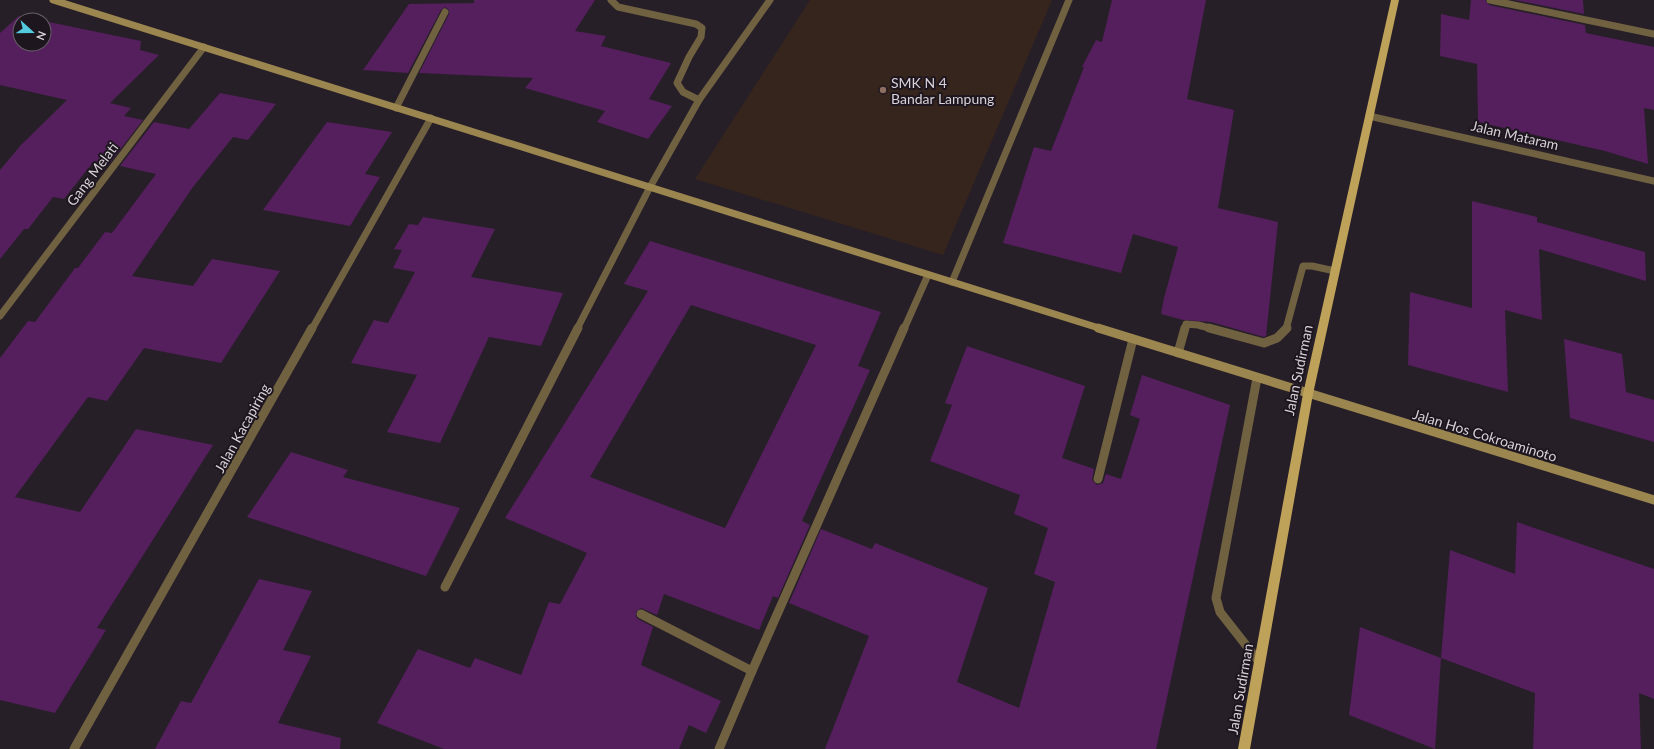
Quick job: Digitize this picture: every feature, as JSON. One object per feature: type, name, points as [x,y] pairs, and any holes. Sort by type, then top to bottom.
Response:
[{"type":"main road","name":"Jalan Sudirman","points":[[1244,749],[1308,394],[1395,0]]},
{"type":"street","name":"Jalan Hos Cokroaminoto","points":[[54,0],[1308,394],[1654,500]]},
{"type":"street","points":[[612,0],[618,7],[696,24],[702,28],[700,37],[689,56],[677,83],[679,89],[686,95],[699,100]]},
{"type":"street","points":[[445,587],[650,187],[699,100],[770,0]]},
{"type":"street","points":[[952,282],[1069,0]]},
{"type":"street","points":[[1490,0],[1654,34]]},
{"type":"street","points":[[396,108],[445,12]]},
{"type":"street","name":"Gang Melati","points":[[0,316],[204,47]]},
{"type":"street","name":"Jalan Mataram","points":[[1369,116],[1654,181]]},
{"type":"street","name":"Jalan Kacapiring","points":[[74,749],[431,118]]},
{"type":"street","points":[[1178,353],[1186,324],[1198,325],[1252,341],[1264,343],[1277,338],[1286,330],[1303,266],[1312,266],[1335,271]]},
{"type":"street","points":[[719,749],[752,671],[928,275]]},
{"type":"street","points":[[1098,479],[1133,339]]},
{"type":"street","points":[[1258,378],[1216,598],[1220,612],[1260,663]]},
{"type":"street","points":[[641,614],[752,671]]},
{"type":"shaded area","name":"SMK N 4 Bandar Lampung","points":[[810,0],[1052,0],[943,255],[695,179]]},
{"type":"building","points":[[474,0],[595,0],[575,31],[606,36],[601,46],[671,63],[649,99],[672,106],[648,139],[597,122],[605,111],[525,88],[533,78],[419,73],[449,14],[449,10],[445,7],[441,10],[408,73],[363,70],[409,4],[474,3]]},
{"type":"building","points":[[1112,0],[1206,0],[1187,99],[1234,110],[1218,208],[1278,222],[1266,336],[1264,337],[1211,322],[1183,320],[1161,314],[1178,247],[1133,234],[1121,273],[1003,243],[1034,147],[1051,151],[1084,67],[1082,67],[1096,40],[1102,42]]},
{"type":"building","points":[[1471,0],[1485,0],[1489,5],[1585,25],[1586,33],[1654,47],[1654,110],[1644,108],[1648,164],[1605,151],[1478,122],[1477,64],[1440,56],[1441,14],[1469,20]]},
{"type":"building","points":[[1515,0],[1583,0],[1584,14]]},
{"type":"building","points":[[12,22],[12,52],[52,52],[52,23],[141,41],[140,50],[159,55],[110,103],[131,108],[124,116],[143,120],[109,164],[94,161],[64,199],[53,197],[28,229],[24,229],[0,259],[0,170],[21,145],[67,100],[0,85],[0,33]]},
{"type":"building","points":[[220,93],[276,104],[248,140],[233,137],[193,187],[132,276],[193,286],[212,259],[280,271],[221,363],[144,348],[107,401],[88,397],[15,497],[80,512],[136,429],[213,445],[97,628],[106,630],[55,713],[0,700],[0,358],[28,321],[35,322],[75,268],[78,268],[105,232],[112,233],[156,174],[120,166],[154,122],[189,129]]},
{"type":"building","points":[[327,122],[392,132],[365,174],[380,177],[350,226],[263,210]]},
{"type":"building","points":[[1472,201],[1537,217],[1537,222],[1645,252],[1646,281],[1539,249],[1542,320],[1505,310],[1508,392],[1408,365],[1410,292],[1472,308]]},
{"type":"building","points":[[423,217],[495,229],[471,277],[563,293],[541,346],[489,337],[440,443],[387,432],[417,375],[351,363],[374,320],[388,323],[415,272],[393,268],[402,250],[394,249],[409,224],[418,225]]},
{"type":"building","points":[[650,241],[881,312],[858,366],[870,370],[802,521],[810,525],[778,598],[773,596],[759,630],[664,594],[657,615],[641,608],[636,612],[636,617],[638,619],[653,627],[641,665],[721,701],[706,733],[689,725],[679,749],[444,749],[377,723],[418,649],[470,668],[475,658],[521,675],[549,602],[560,604],[587,553],[505,518],[648,291],[624,284]],"holes":[[[691,305],[816,345],[725,528],[590,477]]]},
{"type":"building","points":[[1564,339],[1622,354],[1626,392],[1654,400],[1654,442],[1570,418]]},
{"type":"building","points":[[967,346],[1085,386],[1062,458],[1094,469],[1092,480],[1097,485],[1103,483],[1106,474],[1121,479],[1140,419],[1130,415],[1142,375],[1230,405],[1156,749],[825,749],[869,636],[789,603],[821,529],[872,549],[875,543],[988,588],[957,682],[1019,708],[1055,582],[1034,574],[1048,528],[1014,514],[1020,495],[930,461],[952,405],[945,403]]},
{"type":"building","points":[[291,452],[348,470],[343,477],[460,508],[426,576],[247,517]]},
{"type":"building","points":[[1517,522],[1654,569],[1654,699],[1639,693],[1641,749],[1533,749],[1535,693],[1441,658],[1450,550],[1515,574]]},
{"type":"building","points":[[259,579],[312,591],[283,650],[311,656],[278,723],[341,738],[340,749],[155,749],[181,701],[191,703]]},
{"type":"building","points":[[1360,627],[1441,658],[1435,749],[1349,715]]},
{"type":"place","name":"SMK N 4 Bandar Lampung","points":[[883,90]]}]
